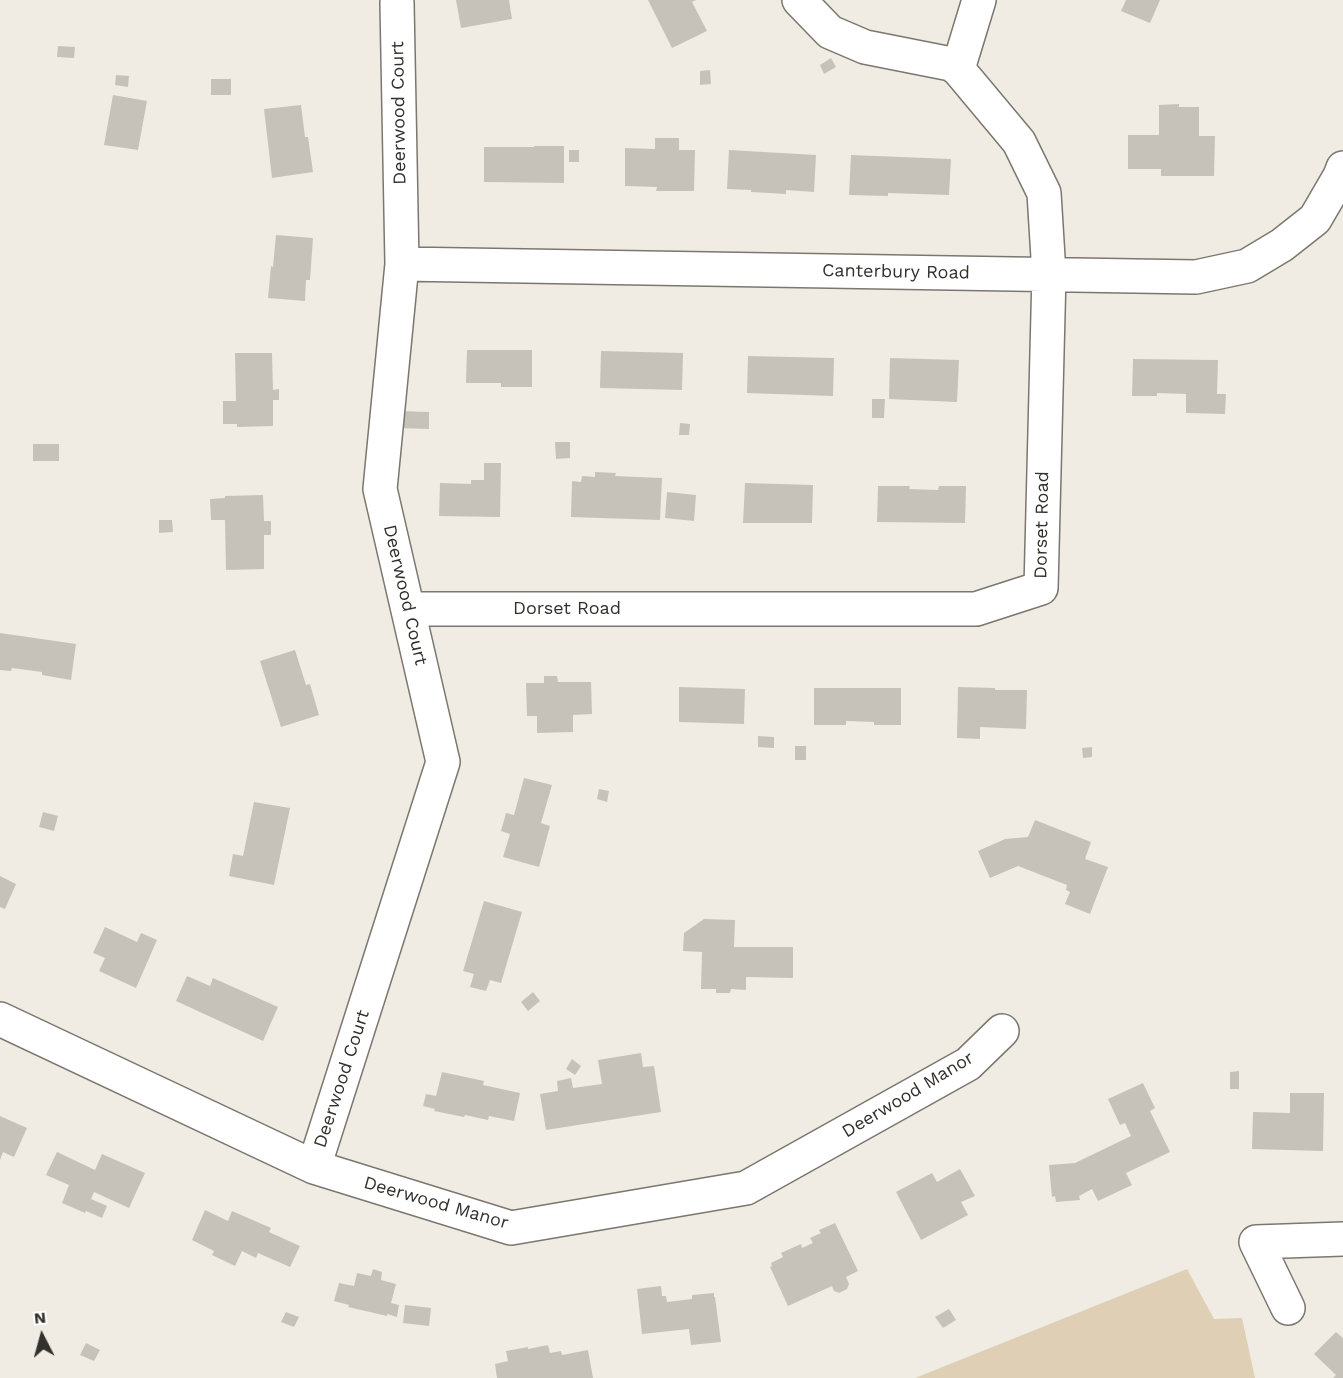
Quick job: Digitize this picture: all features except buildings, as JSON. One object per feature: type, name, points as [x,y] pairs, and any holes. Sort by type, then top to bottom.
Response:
[{"type":"street","points":[[799,0],[830,32],[865,47],[951,64],[958,69],[980,0]]},
{"type":"street","name":"Deerwood Court","points":[[314,1167],[443,762],[380,489],[402,264],[397,3]]},
{"type":"street","name":"Dorset Road","points":[[408,609],[976,609],[1041,588],[1049,274],[1044,193],[1019,142],[958,69]]},
{"type":"street","name":"Canterbury Road","points":[[402,264],[1196,277],[1247,266],[1282,245],[1315,219],[1343,168]]},
{"type":"street","name":"Deerwood Manor","points":[[0,1019],[314,1167],[511,1228],[746,1188],[968,1064],[1002,1031]]},
{"type":"street","points":[[1288,1308],[1256,1242],[1343,1239]]},
{"type":"shaded area","points":[[1187,1269],[1214,1319],[1242,1318],[1255,1378],[915,1378]]}]
